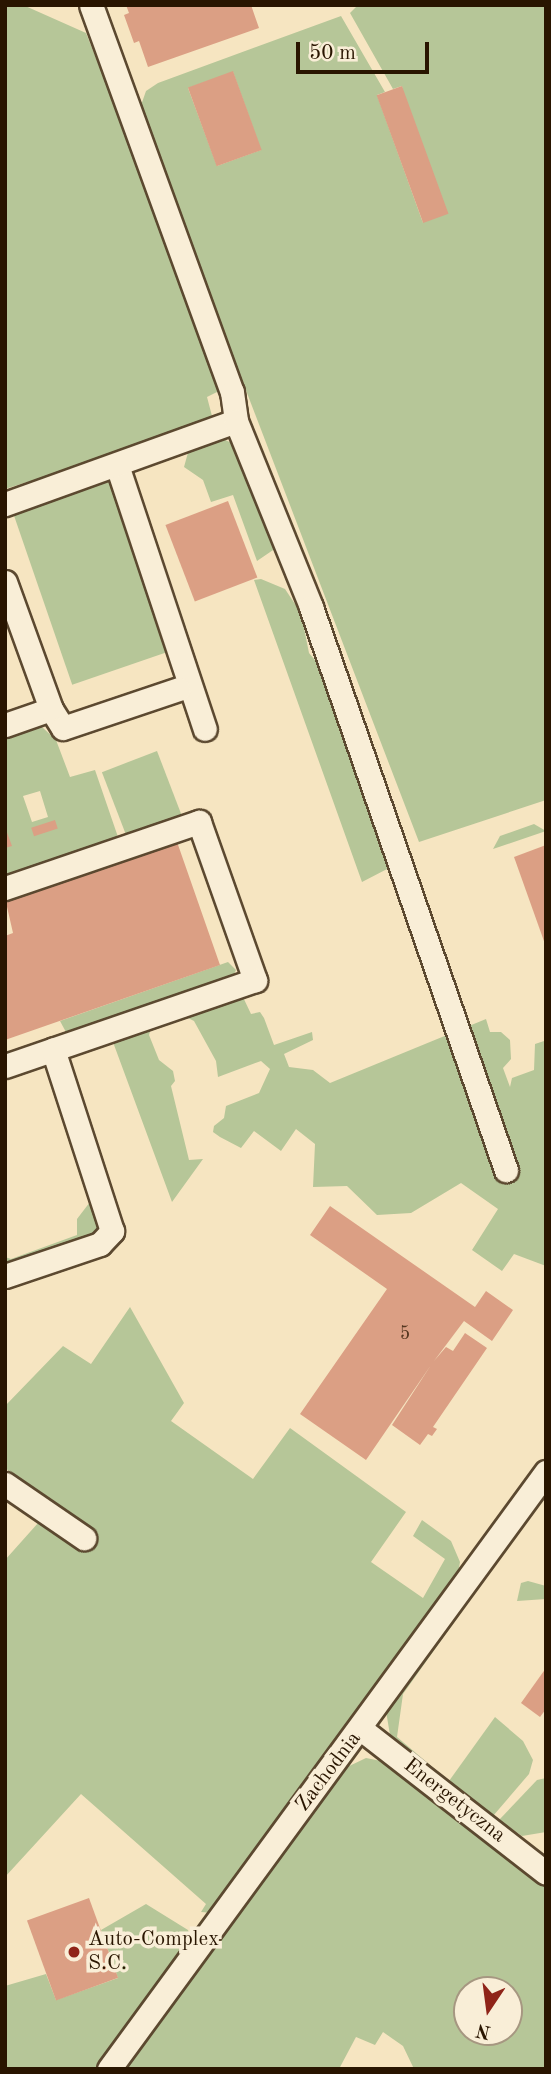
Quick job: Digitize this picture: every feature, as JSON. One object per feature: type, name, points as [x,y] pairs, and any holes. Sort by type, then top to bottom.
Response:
[{"type":"street","points":[[91,5],[232,393],[236,421],[312,607],[506,1170]]},
{"type":"street","points":[[5,504],[236,421]]},
{"type":"street","points":[[117,465],[205,729]]},
{"type":"street","points":[[5,582],[51,709],[63,728],[179,689]]},
{"type":"street","points":[[5,725],[51,709]]},
{"type":"street","points":[[5,888],[199,822],[256,980],[5,1066]]},
{"type":"street","points":[[5,1276],[100,1244],[112,1231],[53,1049]]},
{"type":"street","name":"Zachodnia","points":[[109,2069],[362,1728],[546,1472]]},
{"type":"street","points":[[5,1483],[84,1538]]},
{"type":"street","name":"Energetyczna","points":[[362,1728],[543,1864]]},
{"type":"green space","points":[[5,5],[23,5],[86,33],[216,359],[223,389],[207,397],[212,416],[136,448],[5,489]]},
{"type":"green space","points":[[358,5],[546,5],[546,800],[419,842],[139,111],[146,91],[158,83],[341,16],[385,92],[377,95],[423,223],[402,86],[393,89],[350,13]],"holes":[[[233,72],[261,150],[217,166],[188,88]]]},
{"type":"green space","points":[[221,438],[236,445],[276,548],[257,561],[233,495],[211,502],[203,480],[184,467],[189,449]]},
{"type":"green space","points":[[111,481],[170,651],[72,685],[14,515]]},
{"type":"green space","points":[[261,579],[285,589],[301,613],[309,653],[319,665],[390,857],[389,868],[362,882],[254,580]]},
{"type":"green space","points":[[42,727],[56,740],[70,777],[95,770],[118,837],[5,877],[5,740]],"holes":[[[40,791],[48,817],[32,822],[23,796]]]},
{"type":"green space","points":[[157,751],[182,815],[127,837],[102,772]]},
{"type":"green space","points":[[534,824],[546,831],[493,849],[500,836]]},
{"type":"green space","points":[[228,962],[236,970],[231,981],[67,1034],[60,1021]]},
{"type":"green space","points":[[242,995],[251,1014],[260,1012],[264,1018],[274,1045],[312,1032],[313,1040],[284,1054],[289,1067],[313,1070],[330,1083],[486,1019],[490,1032],[501,1032],[510,1040],[511,1059],[503,1068],[510,1087],[512,1078],[534,1070],[535,1044],[544,1041],[546,1266],[514,1254],[502,1271],[472,1250],[498,1209],[461,1183],[411,1213],[377,1215],[347,1186],[313,1187],[315,1144],[296,1129],[281,1151],[254,1131],[241,1148],[220,1137],[213,1132],[214,1126],[224,1118],[226,1106],[259,1093],[270,1069],[261,1061],[218,1077],[216,1061],[194,1021],[182,1015],[152,1025],[149,1035],[159,1060],[173,1071],[175,1081],[171,1086],[189,1160],[203,1159],[172,1202],[110,1034]]},
{"type":"green space","points":[[64,1103],[102,1225],[92,1238],[5,1268],[5,1257],[11,1259],[77,1235],[77,1219],[90,1202],[57,1105]]},
{"type":"green space","points":[[130,1307],[184,1403],[171,1421],[253,1479],[290,1428],[406,1512],[371,1562],[423,1598],[445,1559],[413,1536],[422,1520],[451,1541],[460,1562],[458,1573],[213,1913],[201,1912],[206,1904],[81,1794],[5,1877],[5,1560],[55,1504],[5,1468],[5,1406],[63,1346],[91,1364]]},
{"type":"green space","points":[[546,1485],[546,1493],[403,1694],[397,1737],[449,1781],[495,1717],[523,1741],[533,1760],[529,1774],[493,1816],[404,1750],[390,1735],[386,1711]]},
{"type":"green space","points":[[528,1581],[546,1586],[546,1599],[517,1601],[521,1583]]},
{"type":"green space","points":[[366,1758],[391,1763],[546,1884],[546,2069],[414,2069],[403,2046],[383,2032],[375,2045],[356,2037],[339,2069],[121,2069],[343,1769]]},
{"type":"green space","points":[[546,1778],[546,1832],[522,1836],[499,1820],[537,1780]]},
{"type":"green space","points":[[146,1904],[188,1930],[192,1942],[98,2069],[5,2069],[5,1986],[46,1974],[56,2000],[118,1978],[101,1930]]},
{"type":"building","points":[[126,5],[251,5],[259,28],[148,67],[139,41],[134,43],[124,15],[129,13]]},
{"type":"building","points":[[233,71],[262,150],[217,166],[188,87]]},
{"type":"building","points":[[402,86],[449,214],[423,223],[377,95]]},
{"type":"building","points":[[228,501],[257,578],[195,602],[165,525]]},
{"type":"building","points":[[55,820],[58,829],[34,836],[31,828]]},
{"type":"building","points":[[5,827],[12,846],[5,848]]},
{"type":"building","points":[[176,839],[220,965],[5,1040],[5,936],[13,933],[5,898]]},
{"type":"building","points":[[546,845],[546,944],[545,944],[514,857]]},
{"type":"building","points":[[330,1206],[475,1307],[486,1291],[513,1310],[492,1341],[464,1321],[434,1361],[446,1347],[453,1351],[465,1333],[487,1348],[433,1427],[437,1429],[432,1436],[428,1434],[420,1445],[392,1425],[431,1365],[366,1460],[300,1414],[387,1289],[310,1235]]},
{"type":"building","points":[[546,1668],[546,1709],[540,1717],[521,1703]]},
{"type":"building","name":"Auto-Complex S.C.","points":[[89,1898],[118,1978],[56,2000],[27,1921]]},
{"type":"place","name":"Auto-Complex S.C.","points":[[74,1952]]}]
